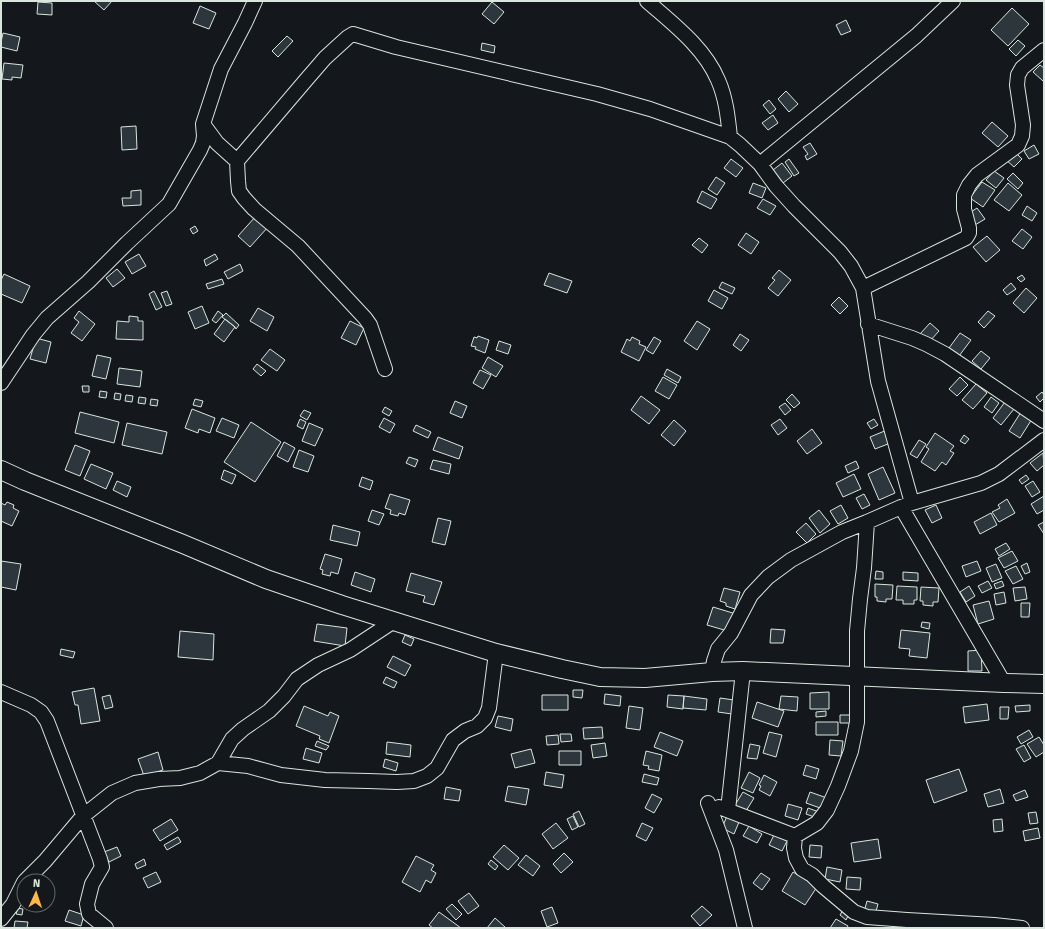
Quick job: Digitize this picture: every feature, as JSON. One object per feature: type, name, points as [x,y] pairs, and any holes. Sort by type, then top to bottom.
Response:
[{"type":"street","points":[[1,383],[33,335],[47,318],[88,282],[169,204],[203,143],[203,124],[221,70],[255,1]]},
{"type":"street","points":[[647,1],[694,44],[709,62],[719,80],[725,101],[730,137]]},
{"type":"street","points":[[760,164],[916,36],[953,1]]},
{"type":"street","points":[[385,369],[370,325],[298,246],[254,209],[239,191],[237,161],[325,58],[348,37],[353,34],[396,47],[597,94],[650,109],[730,137],[760,164],[776,186],[794,206],[840,252],[851,266],[863,288],[878,382],[906,505],[1004,683]]},
{"type":"street","points":[[863,288],[966,238],[969,234],[969,228],[964,209],[964,195],[969,185],[977,175],[1018,145],[1022,136],[1023,124],[1022,108],[1017,85],[1018,75],[1022,68],[1044,50]]},
{"type":"street","points":[[203,124],[217,142],[237,161]]},
{"type":"street","points":[[868,324],[893,331],[926,344],[945,354],[1044,421]]},
{"type":"street","points":[[712,672],[718,649],[731,633],[751,595],[768,577],[791,560],[842,532],[906,505],[981,483],[999,474],[1044,440]]},
{"type":"street","points":[[1,470],[266,579],[342,605],[496,653],[600,677],[646,678],[712,672],[743,671],[1044,684]]},
{"type":"street","points":[[867,522],[858,624],[857,722],[851,751],[827,810],[817,823],[796,836],[794,848],[796,858],[802,869],[812,875],[854,912],[867,917],[1022,928]]},
{"type":"street","points":[[33,873],[83,816],[112,793],[135,783],[159,779],[180,778],[200,773],[218,763],[232,739],[243,729],[269,711],[284,696],[297,679],[318,665],[350,650],[394,621]]},
{"type":"street","points":[[218,763],[248,766],[281,775],[325,780],[396,782],[414,781],[427,776],[437,768],[453,740],[465,731],[477,726],[485,718],[489,708],[496,653]]},
{"type":"street","points":[[728,810],[743,671]]},
{"type":"street","points":[[1,692],[31,705],[41,712],[47,722],[100,859],[102,867],[92,884],[87,904],[89,914],[106,928]]},
{"type":"street","points":[[745,928],[726,850],[708,803],[796,836]]},
{"type":"street","points":[[1,919],[16,898]]},
{"type":"building","points":[[94,1],[112,1],[104,10]]},
{"type":"building","points":[[38,2],[52,3],[52,15],[37,14]]},
{"type":"building","points":[[492,2],[504,12],[494,24],[482,14]]},
{"type":"building","points":[[200,6],[216,13],[209,29],[193,23]]},
{"type":"building","points":[[1012,8],[1029,24],[1008,46],[991,30]]},
{"type":"building","points":[[846,20],[851,31],[841,35],[836,25]]},
{"type":"building","points":[[3,33],[20,37],[17,51],[1,47]]},
{"type":"building","points":[[287,36],[293,41],[278,57],[272,51]]},
{"type":"building","points":[[1018,40],[1025,46],[1016,56],[1009,49]]},
{"type":"building","points":[[482,43],[495,46],[494,53],[481,50]]},
{"type":"building","points":[[4,63],[23,65],[21,78],[12,77],[12,80],[2,79]]},
{"type":"building","points":[[1040,65],[1044,68],[1043,81],[1033,72]]},
{"type":"building","points":[[786,91],[798,104],[789,112],[778,99]]},
{"type":"building","points":[[769,100],[776,109],[770,114],[763,105]]},
{"type":"building","points":[[773,115],[778,123],[768,130],[762,123]]},
{"type":"building","points":[[992,122],[1008,136],[998,147],[982,133]]},
{"type":"building","points":[[136,126],[137,149],[122,150],[121,127]]},
{"type":"building","points":[[810,143],[817,154],[807,160],[805,156],[808,154],[803,147]]},
{"type":"building","points":[[1034,145],[1039,154],[1029,159],[1024,151]]},
{"type":"building","points":[[1014,151],[1022,159],[1014,167],[1005,159]]},
{"type":"building","points":[[731,159],[743,168],[736,177],[724,168]]},
{"type":"building","points":[[789,159],[799,173],[794,176],[785,162]]},
{"type":"building","points":[[782,163],[792,176],[783,183],[773,170]]},
{"type":"building","points":[[994,171],[1004,178],[996,188],[986,180]]},
{"type":"building","points":[[1013,173],[1023,183],[1018,189],[1007,179]]},
{"type":"building","points":[[716,177],[725,183],[717,195],[708,189]]},
{"type":"building","points":[[982,182],[995,190],[983,207],[970,198]]},
{"type":"building","points":[[753,183],[766,188],[762,198],[749,193]]},
{"type":"building","points":[[1008,183],[1022,195],[1009,211],[994,200]]},
{"type":"building","points":[[141,190],[141,205],[123,206],[122,198],[131,198],[131,191]]},
{"type":"building","points":[[702,191],[717,199],[711,209],[697,202]]},
{"type":"building","points":[[763,199],[776,206],[770,215],[757,208]]},
{"type":"building","points":[[1027,206],[1037,213],[1032,221],[1022,215]]},
{"type":"building","points":[[977,208],[985,219],[975,225],[968,214]]},
{"type":"building","points":[[256,216],[268,227],[250,247],[238,236]]},
{"type":"building","points":[[195,226],[198,231],[193,234],[190,229]]},
{"type":"building","points":[[1022,229],[1032,237],[1023,249],[1012,241]]},
{"type":"building","points":[[746,233],[759,242],[751,254],[738,245]]},
{"type":"building","points":[[987,236],[1000,250],[986,262],[973,247]]},
{"type":"building","points":[[699,238],[708,245],[702,253],[692,245]]},
{"type":"building","points":[[139,254],[146,266],[132,274],[125,262]]},
{"type":"building","points":[[215,254],[218,259],[206,266],[204,260]]},
{"type":"building","points":[[240,264],[243,271],[228,279],[224,272]]},
{"type":"building","points":[[117,269],[125,278],[113,287],[106,278]]},
{"type":"building","points":[[779,270],[791,280],[778,296],[768,288],[775,280],[772,278]]},
{"type":"building","points":[[549,273],[572,281],[567,293],[544,285]]},
{"type":"building","points":[[4,274],[30,286],[22,303],[1,294],[1,280]]},
{"type":"building","points":[[1022,275],[1025,279],[1021,282],[1017,278]]},
{"type":"building","points":[[222,279],[224,284],[208,289],[206,284]]},
{"type":"building","points":[[722,282],[735,288],[732,294],[719,288]]},
{"type":"building","points":[[1011,283],[1016,289],[1007,295],[1003,290]]},
{"type":"building","points":[[1026,288],[1037,298],[1024,313],[1013,303]]},
{"type":"building","points":[[714,290],[728,298],[722,309],[708,301]]},
{"type":"building","points":[[154,291],[162,307],[156,310],[149,294]]},
{"type":"building","points":[[167,291],[172,304],[166,306],[161,293]]},
{"type":"building","points":[[839,297],[848,306],[840,314],[831,305]]},
{"type":"building","points":[[202,306],[209,323],[195,329],[188,312]]},
{"type":"building","points":[[258,308],[274,317],[267,331],[250,321]]},
{"type":"building","points":[[79,311],[95,324],[82,341],[71,333],[79,322],[74,318]]},
{"type":"building","points":[[218,311],[223,315],[216,323],[212,320]]},
{"type":"building","points":[[988,311],[995,316],[984,328],[978,322]]},
{"type":"building","points":[[226,313],[239,325],[236,329],[222,317]]},
{"type":"building","points":[[129,316],[138,317],[138,321],[143,321],[143,340],[116,339],[117,321],[129,322]]},
{"type":"building","points":[[225,319],[235,327],[224,342],[214,334]]},
{"type":"building","points":[[350,321],[364,328],[356,345],[341,338]]},
{"type":"building","points":[[697,321],[710,329],[697,350],[684,341]]},
{"type":"building","points":[[930,323],[939,331],[929,342],[920,334]]},
{"type":"building","points":[[960,333],[971,340],[959,356],[949,348]]},
{"type":"building","points":[[740,334],[749,340],[741,351],[733,345]]},
{"type":"building","points":[[478,336],[489,340],[485,353],[475,349],[476,347],[471,346],[474,337],[477,338]]},
{"type":"building","points":[[632,337],[640,341],[639,344],[646,347],[639,361],[621,352],[627,339],[630,341]]},
{"type":"building","points":[[654,337],[661,341],[653,354],[646,350]]},
{"type":"building","points":[[36,338],[51,342],[46,363],[30,359]]},
{"type":"building","points":[[499,341],[511,345],[508,354],[496,350]]},
{"type":"building","points":[[270,349],[285,360],[277,371],[261,360]]},
{"type":"building","points":[[981,351],[990,358],[981,369],[972,361]]},
{"type":"building","points":[[97,355],[111,358],[106,379],[92,376]]},
{"type":"building","points":[[488,357],[503,366],[496,377],[482,368]]},
{"type":"building","points":[[257,364],[266,371],[261,376],[253,369]]},
{"type":"building","points":[[119,368],[142,371],[140,387],[117,384]]},
{"type":"building","points":[[667,369],[681,377],[678,383],[664,375]]},
{"type":"building","points":[[480,370],[491,375],[483,389],[473,383]]},
{"type":"building","points":[[663,377],[677,385],[669,399],[655,391]]},
{"type":"building","points":[[960,377],[968,385],[957,396],[949,389]]},
{"type":"building","points":[[976,384],[987,393],[973,409],[962,400]]},
{"type":"building","points":[[82,386],[89,386],[89,392],[83,392]]},
{"type":"building","points":[[100,391],[107,392],[106,398],[99,397]]},
{"type":"building","points":[[1042,392],[1044,398],[1040,402],[1036,397]]},
{"type":"building","points":[[115,393],[121,394],[120,400],[114,399]]},
{"type":"building","points":[[792,394],[800,403],[794,408],[786,400]]},
{"type":"building","points":[[126,395],[133,396],[132,402],[125,401]]},
{"type":"building","points":[[641,396],[660,410],[649,424],[631,410]]},
{"type":"building","points":[[139,397],[146,398],[145,404],[138,403]]},
{"type":"building","points":[[991,397],[999,403],[992,413],[984,407]]},
{"type":"building","points":[[151,399],[158,400],[157,406],[150,405]]},
{"type":"building","points":[[195,399],[203,401],[201,407],[193,405]]},
{"type":"building","points":[[455,401],[467,406],[462,418],[450,413]]},
{"type":"building","points":[[1005,402],[1014,409],[1001,425],[993,418]]},
{"type":"building","points":[[785,403],[791,410],[785,415],[779,407]]},
{"type":"building","points":[[385,407],[392,411],[389,416],[382,412]]},
{"type":"building","points":[[192,409],[215,418],[210,433],[199,429],[198,433],[185,428]]},
{"type":"building","points":[[304,410],[311,413],[307,420],[300,416]]},
{"type":"building","points":[[80,412],[119,422],[114,443],[75,433]]},
{"type":"building","points":[[1021,412],[1032,419],[1020,438],[1009,431]]},
{"type":"building","points":[[222,418],[239,425],[234,438],[216,431]]},
{"type":"building","points":[[384,418],[395,424],[390,433],[379,427]]},
{"type":"building","points":[[300,419],[306,422],[303,429],[297,426]]},
{"type":"building","points":[[780,419],[787,428],[778,435],[771,425]]},
{"type":"building","points":[[874,419],[878,425],[871,429],[867,423]]},
{"type":"building","points":[[674,420],[686,431],[674,446],[661,435]]},
{"type":"building","points":[[251,422],[281,442],[255,482],[224,462]]},
{"type":"building","points":[[127,423],[167,432],[162,454],[122,445]]},
{"type":"building","points":[[309,423],[323,429],[315,446],[302,441]]},
{"type":"building","points":[[416,425],[431,432],[428,438],[413,431]]},
{"type":"building","points":[[812,429],[822,443],[807,454],[797,441]]},
{"type":"building","points":[[887,430],[893,442],[875,449],[870,437]]},
{"type":"building","points":[[935,433],[954,446],[950,451],[954,453],[946,465],[942,462],[935,471],[921,462],[929,449],[926,447]]},
{"type":"building","points":[[964,435],[969,439],[965,444],[960,441]]},
{"type":"building","points":[[438,437],[463,447],[459,459],[433,450]]},
{"type":"building","points":[[919,440],[926,444],[917,458],[910,454]]},
{"type":"building","points":[[284,442],[295,448],[288,462],[277,456]]},
{"type":"building","points":[[75,445],[90,451],[80,476],[65,470]]},
{"type":"building","points":[[299,450],[314,456],[308,472],[293,467]]},
{"type":"building","points":[[1043,453],[1044,465],[1037,471],[1030,463]]},
{"type":"building","points":[[409,457],[418,460],[415,467],[406,463]]},
{"type":"building","points":[[433,460],[451,464],[449,474],[430,469]]},
{"type":"building","points":[[856,461],[859,468],[848,473],[845,466]]},
{"type":"building","points":[[91,464],[113,473],[106,489],[84,479]]},
{"type":"building","points":[[883,467],[895,493],[879,500],[868,474]]},
{"type":"building","points":[[224,470],[236,475],[232,484],[221,479]]},
{"type":"building","points":[[854,474],[861,489],[843,497],[836,483]]},
{"type":"building","points":[[1026,475],[1029,479],[1022,484],[1019,480]]},
{"type":"building","points":[[362,477],[373,481],[370,490],[359,486]]},
{"type":"building","points":[[117,481],[131,487],[127,497],[113,490]]},
{"type":"building","points":[[1033,481],[1040,492],[1032,497],[1025,486]]},
{"type":"building","points":[[390,494],[410,500],[405,515],[399,513],[398,516],[390,514],[391,510],[385,508]]},
{"type":"building","points":[[864,494],[870,505],[862,509],[856,498]]},
{"type":"building","points":[[1044,496],[1044,510],[1037,514],[1031,504]]},
{"type":"building","points":[[1007,499],[1015,513],[999,522],[992,512],[1000,508],[998,505]]},
{"type":"building","points":[[7,502],[14,505],[13,508],[19,511],[12,526],[1,521],[1,503],[5,505]]},
{"type":"building","points":[[841,505],[848,518],[838,524],[830,511]]},
{"type":"building","points":[[936,505],[942,518],[932,523],[925,510]]},
{"type":"building","points":[[372,510],[384,514],[379,525],[368,521]]},
{"type":"building","points":[[819,510],[830,524],[820,533],[809,518]]},
{"type":"building","points":[[991,513],[997,525],[980,534],[974,522]]},
{"type":"building","points":[[438,518],[451,521],[445,545],[432,542]]},
{"type":"building","points":[[1044,522],[1044,534],[1038,525]]},
{"type":"building","points":[[806,523],[816,534],[807,543],[796,532]]},
{"type":"building","points":[[333,525],[360,532],[357,546],[330,540]]},
{"type":"building","points":[[1006,543],[1010,549],[999,556],[995,549]]},
{"type":"building","points":[[1012,551],[1018,561],[1004,568],[998,558]]},
{"type":"building","points":[[325,554],[342,559],[338,574],[331,572],[330,576],[322,574],[323,570],[320,569]]},
{"type":"building","points":[[1,561],[21,564],[16,590],[1,587]]},
{"type":"building","points":[[977,561],[981,571],[966,577],[962,566]]},
{"type":"building","points":[[1027,563],[1030,572],[1025,574],[1021,566]]},
{"type":"building","points":[[996,564],[1002,578],[992,582],[986,568]]},
{"type":"building","points":[[1016,566],[1023,579],[1013,584],[1005,571]]},
{"type":"building","points":[[876,571],[883,572],[883,579],[875,579]]},
{"type":"building","points":[[355,572],[375,579],[371,592],[351,585]]},
{"type":"building","points":[[903,572],[918,573],[918,581],[903,580]]},
{"type":"building","points":[[411,573],[442,582],[434,605],[423,602],[425,596],[406,591]]},
{"type":"building","points":[[988,581],[992,588],[982,593],[978,586]]},
{"type":"building","points":[[1002,581],[1004,586],[996,589],[994,584]]},
{"type":"building","points":[[875,584],[893,585],[892,599],[886,599],[886,602],[877,601],[877,597],[875,597]]},
{"type":"building","points":[[897,586],[917,587],[917,600],[914,600],[914,604],[903,604],[903,600],[896,600]]},
{"type":"building","points":[[969,586],[975,596],[966,602],[960,592]]},
{"type":"building","points":[[921,587],[939,588],[938,602],[933,602],[933,606],[923,605],[923,601],[920,601]]},
{"type":"building","points":[[1025,587],[1027,599],[1015,601],[1013,588]]},
{"type":"building","points":[[724,588],[740,592],[735,609],[726,606],[726,603],[720,601]]},
{"type":"building","points":[[1004,592],[1006,603],[996,605],[994,594]]},
{"type":"building","points":[[989,601],[994,619],[978,624],[973,605]]},
{"type":"building","points":[[1021,603],[1030,603],[1029,617],[1021,617]]},
{"type":"building","points":[[713,607],[736,614],[731,632],[707,625]]},
{"type":"building","points":[[922,622],[930,623],[929,629],[921,627]]},
{"type":"building","points":[[317,624],[347,628],[345,646],[314,641]]},
{"type":"building","points":[[771,629],[785,630],[783,643],[770,643]]},
{"type":"building","points":[[901,630],[930,633],[927,658],[909,656],[910,649],[899,648]]},
{"type":"building","points":[[180,631],[214,634],[213,660],[178,657]]},
{"type":"building","points":[[405,635],[414,639],[411,646],[402,642]]},
{"type":"building","points":[[61,649],[75,652],[73,658],[60,655]]},
{"type":"building","points":[[981,650],[982,671],[968,671],[968,651]]},
{"type":"building","points":[[393,656],[411,665],[405,676],[387,667]]},
{"type":"building","points":[[386,677],[397,682],[394,688],[383,683]]},
{"type":"building","points":[[94,688],[100,721],[81,724],[78,705],[75,705],[72,692]]},
{"type":"building","points":[[573,690],[583,690],[582,698],[573,697]]},
{"type":"building","points":[[829,692],[829,709],[810,709],[810,693]]},
{"type":"building","points":[[605,694],[621,696],[620,706],[604,704]]},
{"type":"building","points":[[110,695],[113,707],[105,709],[102,697]]},
{"type":"building","points":[[542,695],[568,695],[568,710],[542,710]]},
{"type":"building","points":[[668,695],[684,696],[683,709],[667,707]]},
{"type":"building","points":[[684,696],[707,699],[706,710],[683,708]]},
{"type":"building","points":[[781,696],[798,697],[797,711],[779,709]]},
{"type":"building","points":[[720,698],[734,700],[732,714],[718,712]]},
{"type":"building","points":[[757,702],[784,711],[778,727],[752,718]]},
{"type":"building","points":[[987,704],[989,720],[965,723],[963,707]]},
{"type":"building","points":[[1030,705],[1030,711],[1016,712],[1015,706]]},
{"type":"building","points":[[304,706],[328,716],[330,712],[339,716],[329,743],[319,739],[320,736],[296,726]]},
{"type":"building","points":[[629,706],[643,708],[640,730],[626,728]]},
{"type":"building","points":[[1000,707],[1009,707],[1008,719],[1000,719]]},
{"type":"building","points":[[826,711],[826,716],[816,717],[816,712]]},
{"type":"building","points":[[840,715],[850,715],[850,723],[840,723]]},
{"type":"building","points":[[498,716],[513,719],[511,731],[495,727]]},
{"type":"building","points":[[816,722],[838,722],[838,735],[816,735]]},
{"type":"building","points":[[602,727],[603,738],[584,739],[583,728]]},
{"type":"building","points":[[1029,730],[1033,737],[1021,744],[1017,737]]},
{"type":"building","points":[[660,732],[683,741],[677,756],[654,747]]},
{"type":"building","points":[[769,732],[782,735],[776,757],[763,753]]},
{"type":"building","points":[[560,734],[571,734],[572,741],[561,742]]},
{"type":"building","points":[[558,735],[559,744],[547,745],[546,736]]},
{"type":"building","points":[[1039,737],[1044,745],[1044,752],[1036,757],[1027,744]]},
{"type":"building","points":[[830,740],[843,741],[841,756],[829,755]]},
{"type":"building","points":[[317,741],[329,746],[326,750],[315,746]]},
{"type":"building","points":[[387,742],[411,745],[410,757],[386,754]]},
{"type":"building","points":[[605,743],[607,756],[593,758],[591,745]]},
{"type":"building","points":[[750,744],[760,746],[757,759],[747,758]]},
{"type":"building","points":[[1024,745],[1031,758],[1024,762],[1016,749]]},
{"type":"building","points":[[306,748],[322,753],[319,763],[303,759]]},
{"type":"building","points":[[531,749],[535,763],[515,768],[511,754]]},
{"type":"building","points":[[559,751],[581,751],[581,765],[559,765]]},
{"type":"building","points":[[646,751],[662,755],[659,771],[648,769],[649,766],[643,765]]},
{"type":"building","points":[[158,752],[163,770],[144,776],[138,759]]},
{"type":"building","points":[[385,759],[398,763],[396,771],[383,767]]},
{"type":"building","points":[[806,765],[819,769],[816,779],[803,775]]},
{"type":"building","points":[[959,769],[967,791],[934,803],[926,780]]},
{"type":"building","points":[[546,772],[564,775],[562,788],[544,785]]},
{"type":"building","points":[[749,772],[760,778],[753,793],[741,788]]},
{"type":"building","points":[[644,774],[659,778],[657,785],[642,782]]},
{"type":"building","points":[[764,775],[777,782],[770,796],[759,790],[761,786],[759,785]]},
{"type":"building","points":[[508,786],[529,789],[526,805],[505,801]]},
{"type":"building","points":[[446,787],[461,790],[459,801],[444,799]]},
{"type":"building","points":[[1000,789],[1004,803],[988,807],[984,794]]},
{"type":"building","points":[[1025,790],[1028,797],[1016,801],[1013,795]]},
{"type":"building","points":[[743,792],[754,798],[746,811],[735,805]]},
{"type":"building","points":[[810,792],[827,798],[823,809],[806,803]]},
{"type":"building","points":[[652,794],[662,799],[654,813],[645,808]]},
{"type":"building","points":[[788,804],[802,808],[798,820],[785,816]]},
{"type":"building","points":[[808,808],[819,812],[817,818],[806,814]]},
{"type":"building","points":[[579,811],[585,824],[579,827],[573,814]]},
{"type":"building","points":[[1036,812],[1038,823],[1030,824],[1028,813]]},
{"type":"building","points":[[573,816],[578,827],[572,830],[567,819]]},
{"type":"building","points":[[727,816],[739,822],[734,834],[722,828]]},
{"type":"building","points":[[171,819],[178,830],[160,841],[153,830]]},
{"type":"building","points":[[1002,819],[1003,831],[994,832],[993,820]]},
{"type":"building","points":[[556,823],[568,838],[553,849],[542,834]]},
{"type":"building","points":[[642,823],[653,828],[646,841],[636,836]]},
{"type":"building","points":[[749,826],[762,834],[757,843],[743,836]]},
{"type":"building","points":[[1038,828],[1040,838],[1025,841],[1023,831]]},
{"type":"building","points":[[774,835],[787,841],[782,851],[769,845]]},
{"type":"building","points":[[178,837],[181,842],[167,850],[164,845]]},
{"type":"building","points":[[878,839],[881,858],[854,862],[851,843]]},
{"type":"building","points":[[504,845],[519,858],[508,870],[493,857]]},
{"type":"building","points":[[810,845],[822,846],[821,858],[809,857]]},
{"type":"building","points":[[117,847],[121,856],[109,862],[104,852]]},
{"type":"building","points":[[564,853],[573,862],[561,873],[553,864]]},
{"type":"building","points":[[526,855],[540,866],[533,876],[518,865]]},
{"type":"building","points":[[416,856],[434,865],[431,870],[436,873],[431,883],[426,880],[420,892],[402,882]]},
{"type":"building","points":[[144,859],[146,865],[137,869],[135,864]]},
{"type":"building","points":[[491,860],[498,866],[495,870],[488,864]]},
{"type":"building","points":[[827,867],[842,870],[840,882],[825,879]]},
{"type":"building","points":[[156,872],[161,882],[148,888],[143,878]]},
{"type":"building","points":[[793,872],[817,887],[805,905],[782,891]]},
{"type":"building","points":[[761,873],[770,879],[762,890],[753,883]]},
{"type":"building","points":[[847,877],[861,878],[860,890],[846,889]]},
{"type":"building","points":[[469,893],[479,906],[468,914],[458,901]]},
{"type":"building","points":[[867,901],[878,904],[875,915],[864,912]]},
{"type":"building","points":[[452,904],[462,914],[456,920],[446,909]]},
{"type":"building","points":[[702,906],[712,915],[700,926],[691,916]]},
{"type":"building","points":[[552,907],[558,923],[547,927],[541,911]]},
{"type":"building","points":[[69,910],[84,915],[81,926],[65,921]]},
{"type":"building","points":[[843,910],[849,914],[846,920],[840,915]]},
{"type":"building","points":[[439,912],[461,928],[433,928],[429,925]]},
{"type":"building","points":[[495,918],[505,927],[504,928],[487,928]]},
{"type":"building","points":[[836,919],[848,926],[847,928],[830,928]]},
{"type":"building","points":[[15,921],[28,922],[27,928],[14,928]]}]
